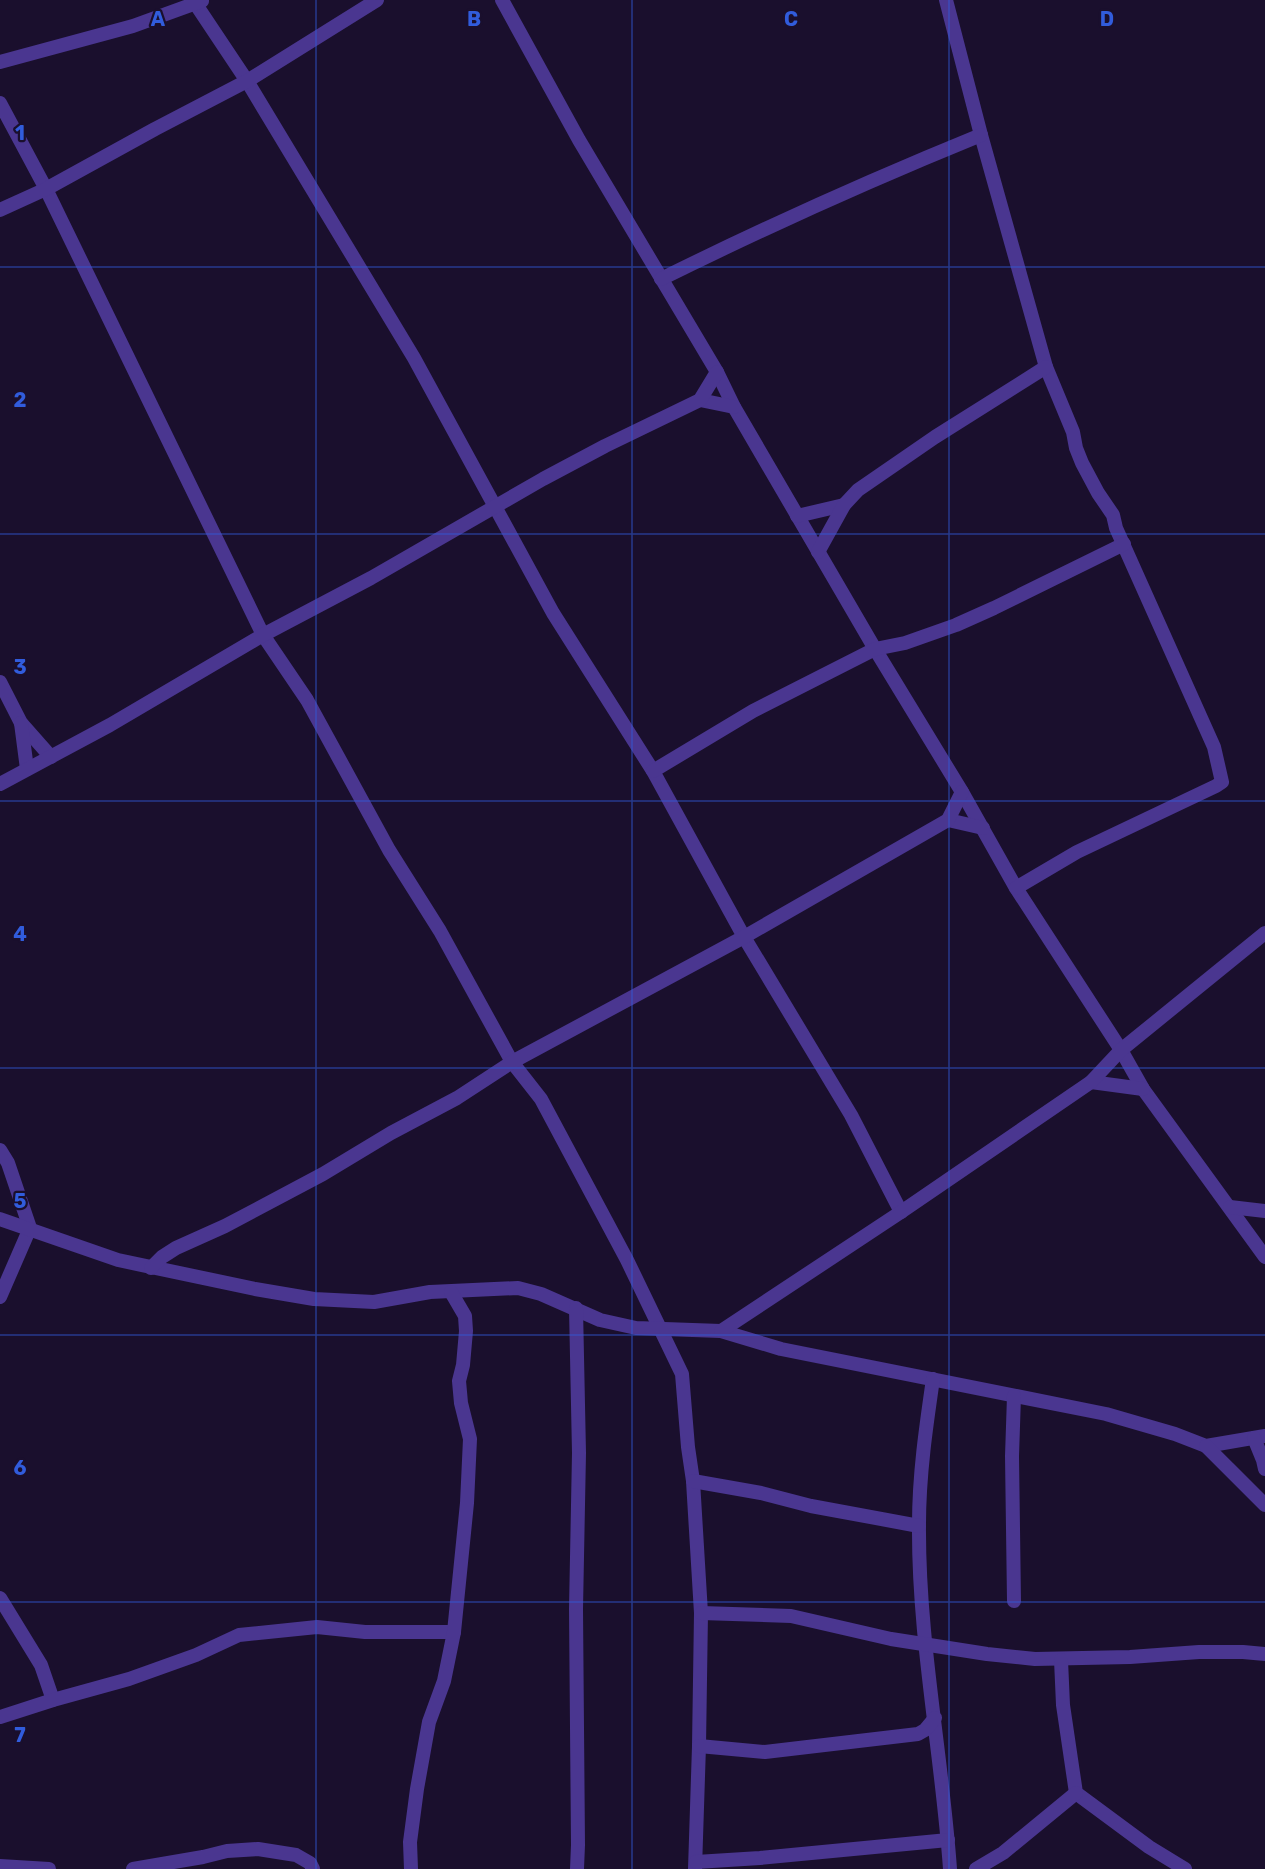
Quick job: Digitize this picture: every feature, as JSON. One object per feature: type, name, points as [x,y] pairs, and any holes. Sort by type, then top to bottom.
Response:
[{"type":"street","points":[[502,0],[579,140],[717,372],[734,407],[797,516],[962,792],[1016,888],[1121,1050],[1143,1089],[1265,1257]]},
{"type":"street","points":[[946,0],[1046,367],[1073,432],[1082,463],[1113,515],[1116,528],[1214,747],[1222,782],[1077,852],[1016,888]]},
{"type":"street","points":[[0,210],[46,189],[247,81],[373,1]]},
{"type":"street","points":[[0,62],[133,26],[200,2],[414,358],[553,614],[653,771],[744,937],[851,1115],[901,1212]]},
{"type":"street","points":[[0,103],[46,189],[263,635],[308,700],[389,850],[440,931],[512,1062],[541,1099],[599,1204],[682,1374],[693,1481],[701,1613],[696,1865],[948,1840]]},
{"type":"street","points":[[661,279],[731,244],[881,176],[981,135]]},
{"type":"street","points":[[818,552],[844,505],[858,490],[1046,367]]},
{"type":"street","points":[[0,784],[110,725],[263,635],[371,578],[605,446],[700,400],[717,372]]},
{"type":"street","points":[[700,400],[734,407]]},
{"type":"street","points":[[797,516],[844,505]]},
{"type":"street","points":[[653,771],[753,711],[875,649],[905,643],[956,625],[1124,544]]},
{"type":"street","points":[[0,682],[21,723],[51,757]]},
{"type":"street","points":[[21,723],[27,769]]},
{"type":"street","points":[[151,1268],[176,1248],[225,1226],[322,1174],[391,1133],[457,1098],[512,1062],[744,937],[948,820],[962,792]]},
{"type":"street","points":[[948,820],[983,828]]},
{"type":"street","points":[[721,1331],[1091,1082],[1121,1050],[1265,933]]},
{"type":"street","points":[[1091,1082],[1143,1089]]},
{"type":"street","points":[[0,1150],[30,1228],[0,1297]]},
{"type":"street","points":[[1230,1207],[1265,1211]]},
{"type":"street","points":[[0,1219],[118,1260],[255,1289],[314,1299],[374,1302],[430,1292],[518,1288],[541,1294],[600,1320],[636,1328],[721,1331],[781,1349],[1106,1414],[1175,1434],[1206,1446],[1265,1505]]},
{"type":"street","points":[[411,1869],[410,1842],[429,1722],[444,1681],[454,1632],[467,1503],[470,1439],[461,1403],[459,1381],[463,1365],[465,1316],[451,1292]]},
{"type":"street","points":[[576,1308],[579,1453],[576,1609],[577,1869]]},
{"type":"street","points":[[933,1379],[920,1484],[918,1526],[926,1645],[950,1869]]},
{"type":"street","points":[[1014,1396],[1012,1478],[1014,1601]]},
{"type":"street","points":[[1206,1446],[1259,1437],[1265,1469]]},
{"type":"street","points":[[693,1481],[918,1526]]},
{"type":"street","points":[[0,1598],[40,1665],[53,1700]]},
{"type":"street","points":[[701,1613],[791,1616],[891,1639],[999,1656],[1035,1659],[1130,1658],[1199,1652],[1265,1654]]},
{"type":"street","points":[[0,1717],[129,1679],[196,1655],[239,1635],[317,1627],[365,1632],[454,1632]]},
{"type":"street","points":[[1061,1660],[1063,1705],[1076,1793],[1149,1847],[1185,1869]]},
{"type":"street","points":[[699,1746],[765,1752],[918,1734],[925,1730],[935,1718]]},
{"type":"street","points":[[976,1869],[1003,1853],[1076,1793]]},
{"type":"street","points":[[133,1869],[203,1863],[227,1851],[258,1849],[296,1855],[310,1863],[312,1869]]},
{"type":"street","points":[[0,1866],[49,1869]]}]
